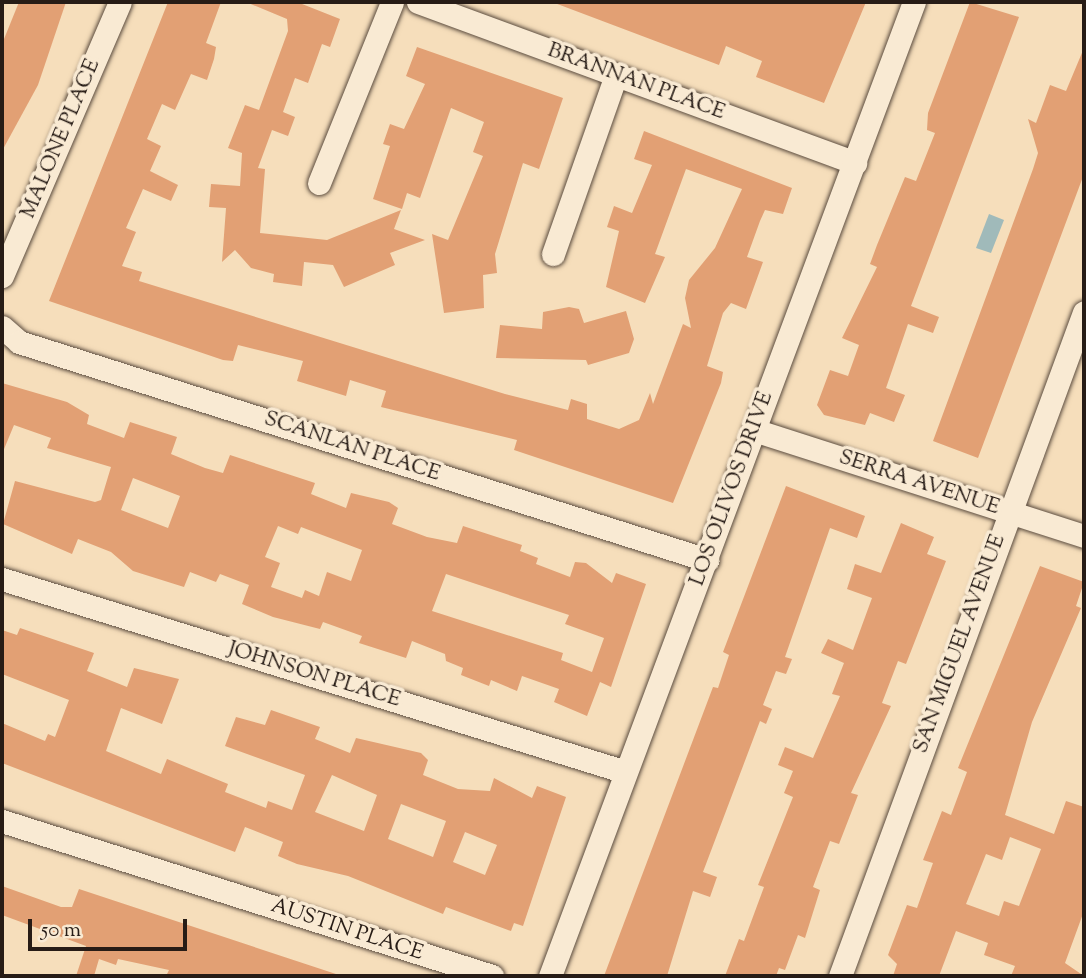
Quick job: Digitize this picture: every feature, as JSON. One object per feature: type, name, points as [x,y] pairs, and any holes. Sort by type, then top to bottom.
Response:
[{"type":"street","name":"MALONE PLACE","points":[[2,276],[120,2]]},
{"type":"street","points":[[319,183],[392,2]]},
{"type":"street","name":"BRANNAN PLACE","points":[[418,2],[855,163]]},
{"type":"street","name":"LOS OLIVOS DRIVE","points":[[550,976],[914,2]]},
{"type":"street","points":[[553,254],[616,75]]},
{"type":"street","name":"SAN MIGUEL AVENUE","points":[[840,976],[1008,511],[1084,312]]},
{"type":"street","name":"SCANLAN PLACE","points":[[2,327],[19,342],[707,560]]},
{"type":"street","name":"SERRA AVENUE","points":[[754,430],[1084,536]]},
{"type":"street","name":"JOHNSON PLACE","points":[[2,579],[626,772]]},
{"type":"street","name":"AUSTIN PLACE","points":[[2,821],[492,976]]},
{"type":"water","points":[[989,214],[1004,220],[991,253],[976,248]]},
{"type":"building","points":[[19,2],[66,2],[38,85],[2,151],[2,44]]},
{"type":"building","points":[[168,2],[221,2],[206,43],[216,47],[214,59],[207,80],[191,74],[175,110],[162,104],[147,139],[161,146],[150,171],[178,185],[171,201],[143,189],[126,228],[136,232],[122,266],[142,272],[139,281],[505,394],[568,410],[571,399],[587,404],[587,419],[619,429],[639,420],[650,393],[653,404],[683,324],[691,328],[685,298],[689,280],[715,248],[742,189],[686,169],[655,254],[665,257],[645,303],[606,287],[619,231],[607,227],[614,206],[632,213],[652,165],[634,159],[644,131],[792,188],[783,214],[765,210],[760,221],[747,257],[763,262],[746,309],[731,303],[723,313],[707,366],[723,372],[721,383],[673,503],[514,450],[517,440],[381,407],[386,391],[350,380],[346,396],[297,381],[303,361],[238,345],[233,361],[223,360],[49,301]]},
{"type":"building","points":[[246,2],[297,2],[340,19],[330,47],[322,44],[308,83],[295,78],[283,112],[295,117],[288,136],[272,130],[258,168],[265,169],[260,233],[327,240],[401,210],[394,229],[425,240],[390,253],[395,265],[344,287],[333,265],[304,262],[302,286],[273,282],[274,274],[251,268],[235,250],[222,262],[226,208],[209,207],[211,184],[240,186],[242,153],[228,148],[245,105],[259,110],[288,31],[287,19]]},
{"type":"building","points":[[552,2],[866,2],[824,103],[756,77],[762,61],[726,46],[719,65]]},
{"type":"building","points":[[970,2],[1019,17],[911,306],[939,317],[933,333],[908,324],[886,388],[905,395],[894,422],[870,413],[865,425],[824,415],[817,405],[830,370],[848,376],[859,345],[842,338],[877,267],[870,264],[877,245],[905,177],[916,181],[935,133],[927,130],[928,113]]},
{"type":"building","points":[[417,47],[563,98],[539,169],[523,163],[495,254],[497,273],[483,275],[484,308],[444,313],[432,234],[448,240],[483,156],[473,152],[484,122],[451,108],[420,198],[407,193],[402,209],[373,199],[390,146],[383,144],[390,124],[404,129],[425,84],[406,76]]},
{"type":"building","points":[[1084,48],[1084,174],[978,458],[933,441],[1038,153],[1028,119],[1036,123],[1050,85],[1066,91]]},
{"type":"building","points":[[569,307],[579,309],[584,323],[626,311],[634,339],[629,353],[588,365],[586,360],[496,358],[500,325],[542,329],[543,312]]},
{"type":"building","points":[[2,383],[67,402],[89,415],[87,424],[124,438],[130,422],[177,437],[171,454],[205,468],[223,473],[230,455],[315,483],[311,494],[346,508],[351,493],[389,502],[398,508],[392,524],[427,537],[457,543],[463,526],[522,545],[520,551],[538,558],[536,564],[570,577],[575,562],[586,563],[612,583],[616,573],[646,584],[611,687],[600,682],[587,716],[554,702],[559,689],[522,676],[517,691],[491,680],[489,686],[461,675],[463,668],[446,661],[445,654],[412,641],[406,658],[359,643],[362,636],[323,622],[320,629],[273,617],[242,604],[249,585],[220,574],[216,582],[190,572],[184,587],[133,571],[111,552],[78,539],[72,554],[3,524],[15,481],[95,502],[101,500],[111,467],[47,448],[51,438],[14,425],[2,454]],"holes":[[[133,478],[180,496],[168,528],[121,510]],[[278,526],[298,534],[301,527],[362,550],[351,581],[327,572],[319,596],[305,590],[302,598],[271,587],[280,563],[265,557]],[[446,574],[569,615],[565,624],[604,638],[592,672],[561,660],[563,653],[432,611]]]},
{"type":"building","points":[[786,486],[865,516],[857,538],[830,528],[785,657],[792,659],[786,674],[776,671],[763,705],[772,709],[766,724],[760,721],[703,872],[717,877],[710,897],[693,891],[667,976],[604,976],[713,687],[718,688],[729,655],[723,652]]},
{"type":"building","points":[[901,523],[934,537],[927,554],[946,561],[906,664],[898,661],[882,703],[891,706],[851,793],[858,795],[839,844],[830,841],[813,887],[820,890],[805,938],[798,935],[785,970],[779,968],[776,976],[725,976],[739,939],[744,941],[764,887],[758,885],[793,797],[784,793],[793,771],[778,765],[785,747],[813,758],[840,696],[832,694],[844,663],[821,653],[828,639],[853,650],[872,598],[847,589],[855,564],[881,573]]},
{"type":"building","points":[[1040,566],[1084,582],[1076,606],[1081,608],[1032,722],[1005,815],[1054,834],[1066,801],[1084,807],[1084,911],[1065,963],[1084,976],[1011,976],[1015,966],[984,955],[988,943],[956,931],[939,976],[893,976],[897,964],[888,955],[907,905],[917,908],[933,863],[923,860],[942,811],[951,815],[967,772],[958,768]],"holes":[[[1010,837],[1041,849],[1019,906],[1004,901],[999,916],[966,904],[986,854],[1002,860]]]},
{"type":"building","points":[[20,628],[94,653],[87,671],[127,687],[134,668],[179,679],[162,724],[121,708],[106,751],[161,774],[167,759],[228,784],[225,792],[266,808],[268,801],[292,810],[305,775],[225,746],[236,717],[265,725],[271,710],[320,727],[315,739],[350,753],[356,738],[421,753],[428,760],[423,775],[458,789],[490,791],[494,778],[532,798],[537,786],[566,797],[523,926],[514,923],[511,931],[446,907],[443,914],[348,876],[297,864],[278,856],[283,842],[245,827],[235,852],[2,763],[2,723],[45,741],[48,734],[55,737],[69,700],[2,674],[2,630],[17,635]],"holes":[[[332,775],[377,795],[364,831],[315,812]],[[401,804],[446,821],[433,857],[388,839]],[[465,832],[497,845],[485,875],[453,862]]]},
{"type":"building","points":[[2,886],[61,907],[72,907],[79,889],[342,976],[166,976],[169,970],[118,959],[116,965],[99,959],[94,976],[76,976],[86,946],[2,915]]}]
